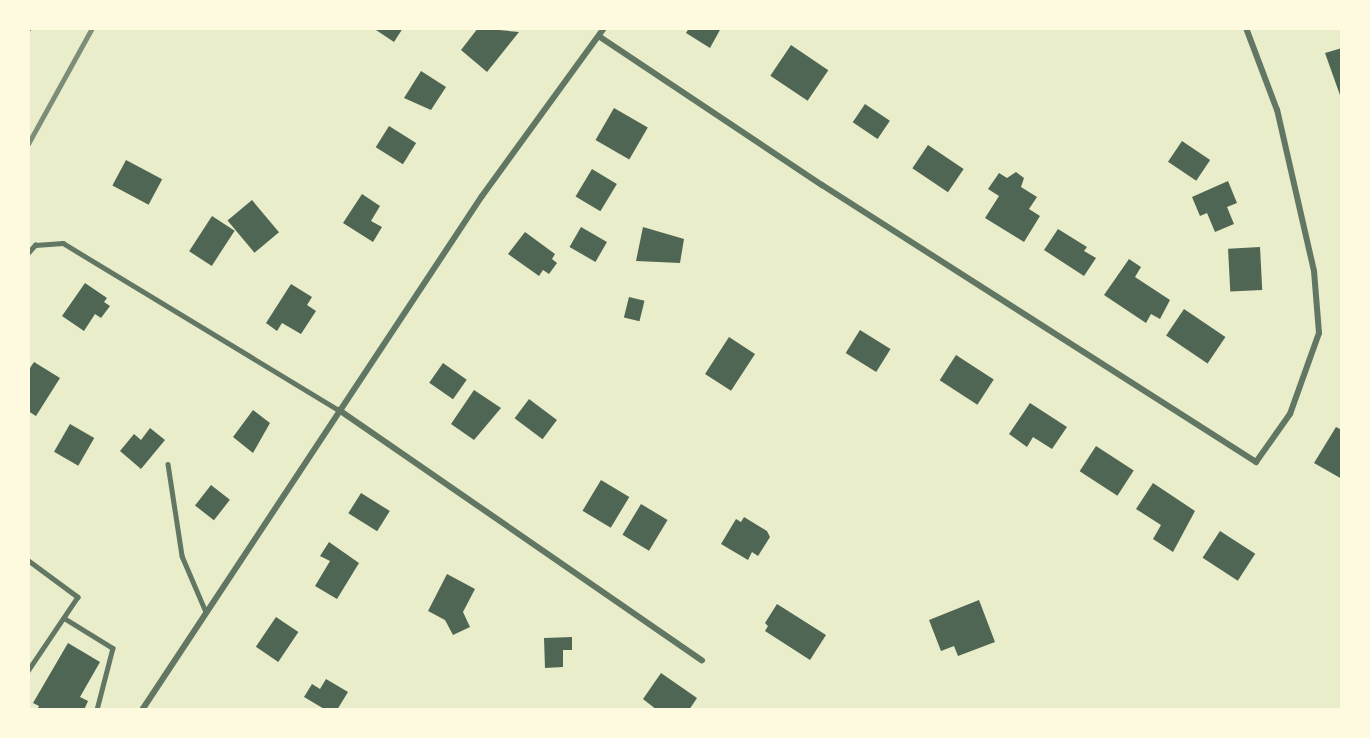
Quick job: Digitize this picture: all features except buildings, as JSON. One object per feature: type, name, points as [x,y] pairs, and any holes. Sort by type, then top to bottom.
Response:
[{"type":"street","points":[[142,710],[482,196],[600,37],[604,28]]},
{"type":"street","points":[[600,37],[822,185],[1256,462],[1290,414],[1319,333],[1314,271],[1277,110],[1246,28]]},
{"type":"street","points":[[339,410],[702,660]]},
{"type":"lane","points":[[28,253],[35,245],[63,243],[339,410]]},
{"type":"lane","points":[[168,464],[182,556],[206,612]]},
{"type":"lane","points":[[28,671],[78,597],[29,562]]},
{"type":"lane","points":[[64,618],[113,648],[97,710]]},
{"type":"railway","points":[[28,144],[92,28]]}]
